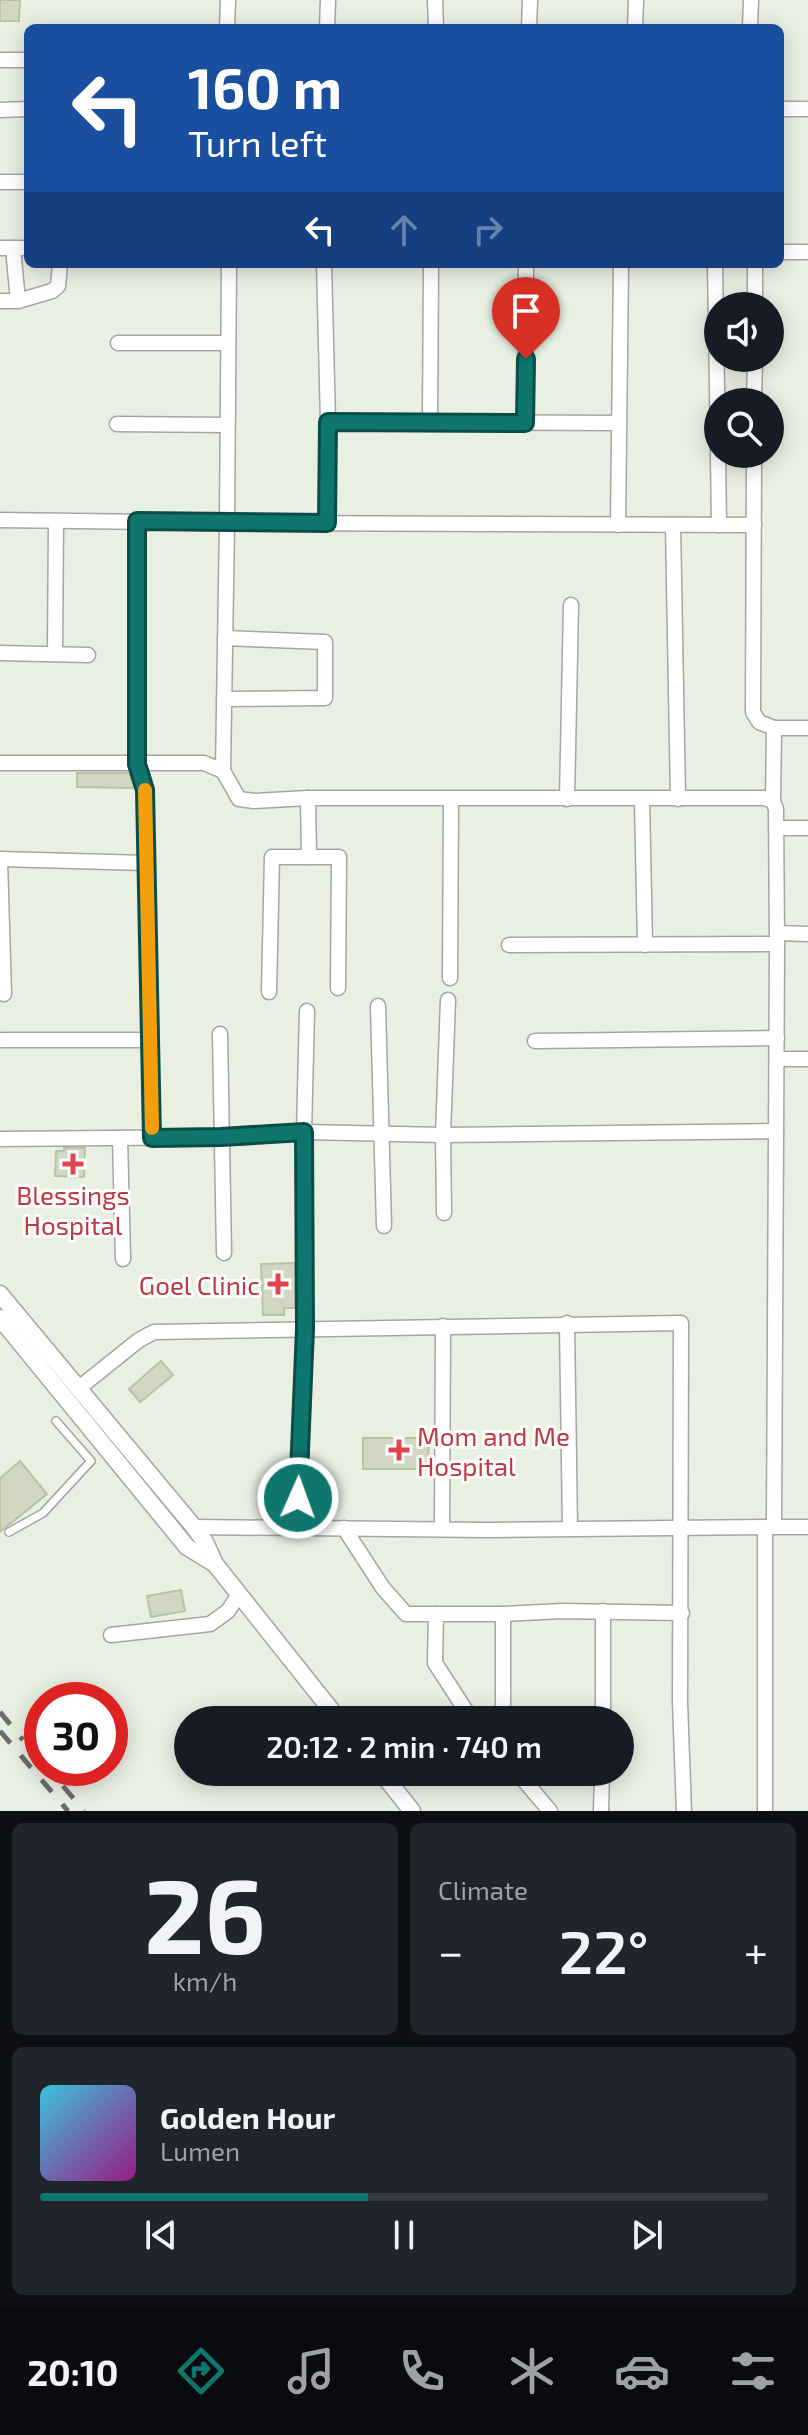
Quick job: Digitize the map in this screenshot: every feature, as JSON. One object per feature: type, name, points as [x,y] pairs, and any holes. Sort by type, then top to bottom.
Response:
[{"type":"street","points":[[227,24],[228,0]]},
{"type":"street","points":[[327,24],[328,0]]},
{"type":"street","points":[[435,0],[436,24]]},
{"type":"street","points":[[529,24],[530,0]]},
{"type":"street","points":[[635,24],[636,0]]},
{"type":"street","points":[[750,24],[751,0]]},
{"type":"street","points":[[0,60],[24,60]]},
{"type":"street","points":[[0,110],[24,109]]},
{"type":"street","points":[[784,109],[808,109]]},
{"type":"street","points":[[0,182],[24,182]]},
{"type":"street","points":[[14,248],[18,301]]},
{"type":"street","points":[[784,252],[808,252]]},
{"type":"street","points":[[0,301],[18,301],[52,291],[58,286],[60,268]]},
{"type":"street","points":[[229,268],[223,771],[239,799],[764,798],[773,801]]},
{"type":"street","points":[[324,268],[327,523]]},
{"type":"street","points":[[430,422],[431,268]]},
{"type":"street","points":[[525,423],[526,268]]},
{"type":"street","points":[[618,525],[621,268]]},
{"type":"street","points":[[715,268],[717,388]]},
{"type":"street","points":[[755,268],[755,292]]},
{"type":"street","points":[[118,343],[228,343]]},
{"type":"street","points":[[328,422],[618,423]]},
{"type":"street","points":[[117,424],[227,425]]},
{"type":"street","points":[[718,468],[719,525]]},
{"type":"street","points":[[754,468],[753,712],[759,722],[774,728],[808,728]]},
{"type":"street","points":[[0,520],[754,525]]},
{"type":"street","points":[[55,654],[56,521]]},
{"type":"street","points":[[137,521],[137,764],[145,790],[152,1138]]},
{"type":"street","points":[[673,525],[678,799]]},
{"type":"street","points":[[567,799],[571,605]]},
{"type":"street","points":[[224,699],[325,698],[325,642],[225,638]]},
{"type":"street","points":[[0,653],[88,655]]},
{"type":"street","points":[[765,1811],[778,939],[774,728]]},
{"type":"street","points":[[0,763],[204,763],[223,771]]},
{"type":"street","points":[[308,798],[309,857]]},
{"type":"street","points":[[642,799],[645,945]]},
{"type":"street","points":[[450,978],[451,800]]},
{"type":"street","points":[[778,828],[808,828]]},
{"type":"street","points":[[269,992],[272,857],[339,857],[338,988]]},
{"type":"street","points":[[4,994],[0,860],[146,863]]},
{"type":"street","points":[[509,945],[645,945],[778,939],[808,934]]},
{"type":"street","points":[[444,1213],[443,1135],[448,1000]]},
{"type":"street","points":[[378,1006],[384,1226]]},
{"type":"street","points":[[297,1526],[305,1329],[307,1011]]},
{"type":"street","points":[[220,1034],[224,1253]]},
{"type":"street","points":[[535,1041],[777,1038]]},
{"type":"street","points":[[2,1040],[149,1040]]},
{"type":"street","points":[[777,1059],[808,1059]]},
{"type":"street","points":[[0,1139],[221,1137],[304,1132],[443,1135],[776,1131]]},
{"type":"street","points":[[120,1138],[123,1259]]},
{"type":"street","points":[[0,1294],[194,1527],[215,1564],[328,1706]]},
{"type":"street","points":[[0,1318],[187,1547],[215,1564]]},
{"type":"street","points":[[567,1323],[570,1529]]},
{"type":"street","points":[[79,1388],[139,1340],[154,1332],[681,1323],[680,1702],[684,1811]]},
{"type":"street","points":[[442,1529],[443,1326]]},
{"type":"street","points":[[194,1527],[808,1527]]},
{"type":"street","points":[[344,1528],[383,1588],[406,1614],[562,1611],[682,1613]]},
{"type":"street","points":[[111,1635],[210,1624],[228,1611],[239,1594]]},
{"type":"street","points":[[603,1611],[603,1706]]},
{"type":"street","points":[[436,1614],[435,1663],[461,1706]]},
{"type":"street","points":[[503,1614],[503,1706]]},
{"type":"street","points":[[392,1786],[412,1811]]},
{"type":"street","points":[[529,1786],[550,1811]]},
{"type":"street","points":[[601,1811],[602,1786]]},
{"type":"lane","points":[[56,1421],[91,1461]]},
{"type":"lane","points":[[9,1532],[43,1513],[91,1461],[120,1437]]},
{"type":"building","points":[[0,0],[20,0],[19,21],[0,21]]},
{"type":"building","points":[[77,773],[129,773],[134,788],[77,787]]},
{"type":"building","points":[[64,1148],[85,1148],[84,1177],[55,1176],[56,1151],[64,1151]]},
{"type":"building","points":[[295,1263],[295,1308],[284,1308],[284,1315],[263,1315],[261,1264]]},
{"type":"building","points":[[161,1361],[173,1375],[140,1402],[129,1389]]},
{"type":"building","points":[[363,1438],[429,1438],[428,1469],[363,1469]]},
{"type":"building","points":[[20,1461],[47,1494],[0,1532],[0,1478]]},
{"type":"building","points":[[181,1590],[185,1611],[151,1617],[147,1596]]},
{"type":"railway","points":[[0,1712],[23,1740]]},
{"type":"railway","points":[[0,1731],[68,1811]]},
{"type":"railway","points":[[63,1786],[84,1811]]},
{"type":"slow traffic","points":[[145,790],[152,1128]]},
{"type":"place","name":"Blessings Hospital","points":[[73,1164]]},
{"type":"place","name":"Goel Clinic","points":[[278,1284]]},
{"type":"place","name":"Mom and Me Hospital","points":[[399,1450]]},
{"type":"route","points":[[298,1498],[305,1329],[304,1132],[152,1138],[145,790],[137,764],[137,521],[327,523],[328,422],[525,423],[526,359]]}]
